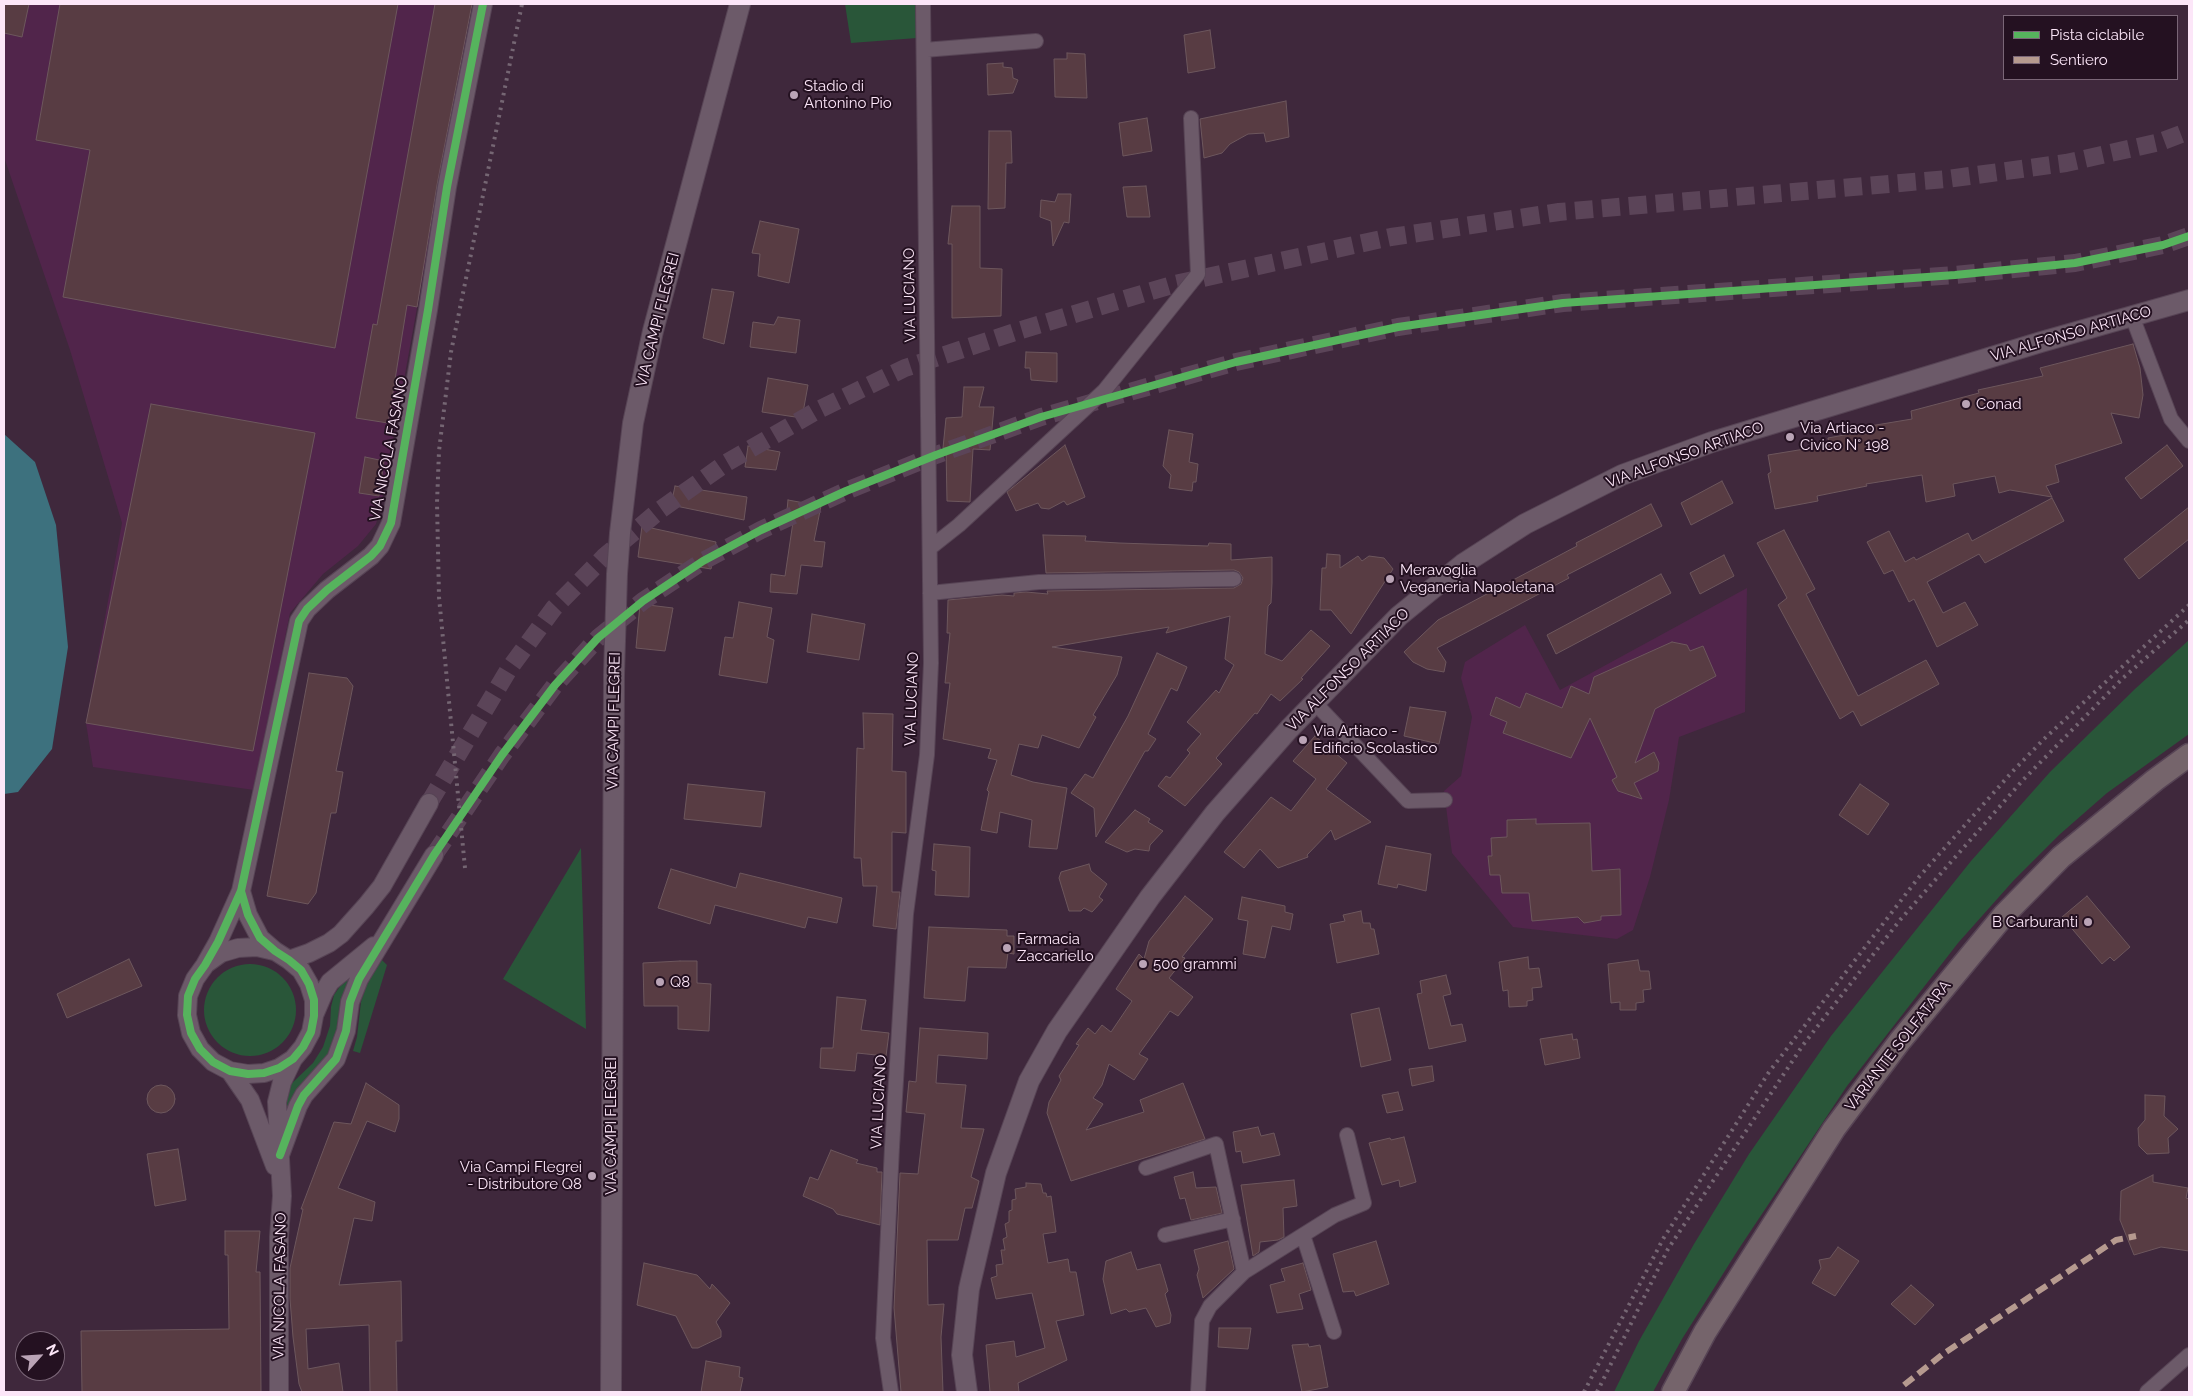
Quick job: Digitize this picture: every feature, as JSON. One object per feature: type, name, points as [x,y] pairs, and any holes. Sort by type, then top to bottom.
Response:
[{"type":"main road","name":"VIA CAMPI FLEGREI","points":[[611,1392],[616,574],[633,423],[653,331],[740,4]]},
{"type":"main road","name":"VIA ALFONSO ARTIACO","points":[[967,1392],[962,1355],[969,1288],[996,1173],[1029,1081],[1057,1031],[1150,897],[1215,813],[1315,703],[1399,616],[1463,564],[1525,524],[1622,475],[1712,442],[2189,300]]},
{"type":"main road","name":"VARIANTE SOLFATARA","points":[[1673,1392],[1705,1332],[1834,1129],[1906,1034],[2004,915],[2061,857],[2154,780],[2189,755]]},
{"type":"street","name":"VIA NICOLA FASANO","points":[[242,891],[299,621],[320,595],[371,556],[380,546],[391,524],[447,187],[483,4]]},
{"type":"street","name":"VIA LUCIANO","points":[[891,1392],[883,1338],[891,1166],[906,914],[927,755],[931,663],[923,4]]},
{"type":"street","points":[[924,50],[1036,42]]},
{"type":"street","points":[[930,548],[959,525],[1104,391],[1198,274],[1191,118]]},
{"type":"street","points":[[2132,316],[2171,419],[2189,441]]},
{"type":"street","points":[[930,593],[1039,582],[1234,579]]},
{"type":"street","points":[[1315,703],[1408,801],[1445,800]]},
{"type":"street","points":[[205,966],[221,954],[238,948],[257,947],[282,955],[309,953],[329,943],[341,934],[382,886],[429,803]]},
{"type":"street","points":[[280,1155],[304,1095],[336,1059],[346,1031],[353,990],[434,855]]},
{"type":"street","points":[[242,891],[253,927],[260,938],[300,970],[309,984],[314,1000],[311,1032],[303,1047],[293,1059],[282,1082],[277,1102],[280,1181]]},
{"type":"street","points":[[242,891],[205,966],[195,979],[188,996],[187,1015],[191,1033],[200,1049],[213,1062],[230,1071],[248,1074],[264,1073],[279,1068],[293,1059]]},
{"type":"street","points":[[314,1016],[330,982],[384,938]]},
{"type":"street","points":[[230,1071],[250,1100],[280,1181]]},
{"type":"street","points":[[1198,1392],[1202,1321],[1210,1306],[1244,1272],[1335,1215],[1364,1203],[1347,1135]]},
{"type":"street","points":[[1146,1168],[1216,1144],[1244,1272]]},
{"type":"street","name":"VIA NICOLA FASANO","points":[[278,1392],[279,1237],[282,1196],[280,1181]]},
{"type":"street","points":[[1165,1236],[1233,1219]]},
{"type":"street","points":[[1303,1235],[1334,1332]]},
{"type":"street","points":[[2147,1392],[2189,1355]]},
{"type":"shaded area","points":[[4,4],[472,4],[382,501],[376,524],[358,546],[323,574],[290,613],[254,790],[93,767],[86,723],[122,523],[70,350],[4,157]]},
{"type":"shaded area","points":[[1747,588],[1745,712],[1679,737],[1669,800],[1650,877],[1633,930],[1617,939],[1513,927],[1452,853],[1444,791],[1461,776],[1472,717],[1461,678],[1465,662],[1525,625],[1560,690]]},
{"type":"green space","points":[[845,4],[916,4],[917,38],[851,43]]},
{"type":"green space","points":[[2189,640],[2189,734],[2107,793],[2059,835],[2014,880],[1958,943],[1847,1086],[1738,1250],[1682,1339],[1653,1392],[1614,1392],[1639,1341],[1694,1244],[1749,1154],[1831,1036],[1971,861],[2050,772],[2136,688]]},
{"type":"green space","points":[[581,848],[586,1029],[503,979]]},
{"type":"green space","points":[[382,960],[387,965],[360,1053],[353,1051],[357,1037],[361,1002],[367,983]]},
{"type":"green space","points":[[250,964],[268,967],[283,977],[293,992],[296,1010],[293,1028],[283,1043],[268,1053],[250,1056],[232,1053],[217,1043],[207,1028],[204,1010],[207,992],[217,977],[232,967]]},
{"type":"green space","points":[[349,978],[339,1012],[337,1030],[329,1053],[286,1114],[289,1086],[313,1063],[323,1047],[330,1026],[334,995],[343,982]]},
{"type":"water","points":[[4,434],[35,462],[56,525],[68,647],[52,749],[18,792],[4,794]]},
{"type":"building","points":[[4,4],[29,4],[22,37],[4,33]]},
{"type":"building","points":[[60,4],[398,4],[335,348],[63,297],[90,150],[36,140]]},
{"type":"building","points":[[435,4],[472,4],[437,185],[417,307],[407,305],[388,423],[356,418],[373,324],[377,325]]},
{"type":"building","points":[[1210,30],[1215,68],[1188,73],[1184,35]]},
{"type":"building","points":[[1067,53],[1085,54],[1087,98],[1055,97],[1054,59],[1067,59]]},
{"type":"building","points":[[1003,63],[1003,67],[1012,68],[1013,78],[1018,80],[1013,93],[988,95],[987,64]]},
{"type":"building","points":[[1286,101],[1289,137],[1266,142],[1264,133],[1248,134],[1230,144],[1222,153],[1204,158],[1200,119]]},
{"type":"building","points":[[1147,118],[1152,151],[1123,156],[1119,123]]},
{"type":"building","points":[[989,131],[1011,131],[1012,163],[1006,163],[1005,208],[988,209]]},
{"type":"building","points":[[1146,186],[1150,217],[1127,217],[1123,187]]},
{"type":"building","points":[[1058,194],[1071,194],[1069,223],[1064,222],[1053,246],[1051,221],[1040,217],[1041,200],[1055,202]]},
{"type":"building","points":[[952,206],[980,206],[980,268],[1002,269],[1001,316],[952,318],[952,244],[948,244]]},
{"type":"building","points":[[760,221],[799,229],[789,283],[758,276],[760,254],[752,253]]},
{"type":"building","points":[[712,289],[734,292],[724,344],[703,338]]},
{"type":"building","points":[[778,317],[800,320],[796,353],[750,347],[753,322],[774,325]]},
{"type":"building","points":[[2133,344],[2140,368],[2143,395],[2139,418],[2111,413],[2122,443],[2055,465],[2059,482],[2046,486],[2052,497],[2010,490],[1999,493],[1995,476],[1953,484],[1955,496],[1926,502],[1922,475],[1866,484],[1867,486],[1817,496],[1818,501],[1775,509],[1768,474],[1771,472],[1768,455],[1829,445],[1828,438],[1871,430],[1870,426],[1912,419],[1911,411],[1979,393],[1978,390],[2043,376],[2040,368]]},
{"type":"building","points":[[1026,352],[1057,353],[1057,382],[1031,380],[1030,368],[1025,368]]},
{"type":"building","points":[[768,378],[808,385],[802,418],[762,412]]},
{"type":"building","points":[[964,387],[984,387],[979,407],[994,407],[990,450],[973,449],[970,502],[947,501],[946,448],[943,448],[946,418],[962,417]]},
{"type":"building","points":[[151,404],[315,433],[253,751],[86,723]]},
{"type":"building","points":[[1169,430],[1193,434],[1189,462],[1198,464],[1196,482],[1193,482],[1192,491],[1169,488],[1171,475],[1163,466]]},
{"type":"building","points":[[1065,445],[1085,497],[1067,505],[1064,501],[1049,509],[1041,508],[1038,503],[1016,511],[1007,492]]},
{"type":"building","points":[[2167,445],[2183,466],[2141,499],[2125,478]]},
{"type":"building","points":[[748,446],[780,452],[776,470],[745,467]]},
{"type":"building","points":[[365,457],[384,461],[379,496],[359,493]]},
{"type":"building","points":[[1722,481],[1733,503],[1691,525],[1681,503]]},
{"type":"building","points":[[675,486],[747,497],[744,520],[671,505]]},
{"type":"building","points":[[2052,498],[2064,521],[1985,563],[1979,554],[1927,582],[1943,613],[1965,602],[1978,625],[1937,647],[1914,599],[1909,602],[1893,570],[1884,574],[1867,542],[1889,531],[1905,562],[1914,557],[1916,560],[1968,533],[1972,541]]},
{"type":"building","points":[[788,500],[821,506],[814,541],[825,542],[822,567],[801,565],[797,594],[770,592],[771,574],[785,576],[793,522],[786,521]]},
{"type":"building","points":[[1651,504],[1662,526],[1567,575],[1569,578],[1437,648],[1446,662],[1444,672],[1427,669],[1413,662],[1404,652],[1438,620],[1577,546],[1576,543]]},
{"type":"building","points":[[2189,507],[2189,539],[2139,579],[2124,559]]},
{"type":"building","points":[[642,526],[716,542],[711,569],[638,557]]},
{"type":"building","points":[[1784,530],[1815,589],[1806,594],[1858,696],[1926,660],[1939,684],[1861,726],[1853,711],[1840,719],[1778,605],[1787,598],[1757,543]]},
{"type":"building","points":[[1043,535],[1086,536],[1085,541],[1119,543],[1208,546],[1209,543],[1231,544],[1231,560],[1272,557],[1271,603],[1268,606],[1265,654],[1282,661],[1311,630],[1330,646],[1301,678],[1303,679],[1280,701],[1271,694],[1257,714],[1255,713],[1216,758],[1222,764],[1185,806],[1158,786],[1166,776],[1170,778],[1190,753],[1187,750],[1201,734],[1187,722],[1216,690],[1219,693],[1234,665],[1225,659],[1230,616],[1166,633],[1169,627],[1052,647],[1122,657],[1117,675],[1093,715],[1096,717],[1079,748],[1042,735],[1038,748],[1019,744],[1011,775],[1033,782],[1067,788],[1057,849],[1029,847],[1032,820],[1000,812],[997,833],[981,830],[989,792],[987,790],[997,760],[988,758],[991,749],[943,739],[950,683],[945,683],[950,633],[947,633],[948,600],[1002,595],[1014,596],[1014,593],[1026,592],[1048,594],[1047,591],[1234,588],[1241,584],[1243,578],[1239,572],[1234,570],[1046,573]]},
{"type":"building","points":[[1327,554],[1340,555],[1340,568],[1358,556],[1362,561],[1369,556],[1384,558],[1393,569],[1351,634],[1331,610],[1320,610],[1322,568],[1326,568]]},
{"type":"building","points":[[1724,555],[1734,576],[1700,594],[1690,573]]},
{"type":"building","points":[[1661,574],[1671,593],[1556,654],[1547,635]]},
{"type":"building","points":[[739,602],[772,608],[767,637],[774,640],[767,683],[719,675],[725,637],[733,638]]},
{"type":"building","points":[[640,604],[673,608],[665,651],[636,648]]},
{"type":"building","points":[[812,614],[865,624],[859,660],[807,652]]},
{"type":"building","points":[[1672,642],[1687,645],[1690,651],[1703,646],[1716,676],[1655,709],[1635,763],[1654,752],[1659,763],[1658,771],[1634,783],[1642,799],[1618,791],[1612,780],[1617,777],[1590,718],[1571,758],[1503,733],[1507,722],[1490,715],[1496,697],[1520,708],[1526,693],[1562,708],[1571,686],[1589,694],[1594,677]]},
{"type":"building","points":[[1157,653],[1187,667],[1177,691],[1171,688],[1148,734],[1156,739],[1148,751],[1145,751],[1096,837],[1094,808],[1071,793],[1085,774],[1093,778],[1128,716]]},
{"type":"building","points":[[309,673],[347,678],[353,686],[336,771],[343,772],[336,813],[331,813],[316,893],[308,904],[267,896]]},
{"type":"building","points":[[1410,707],[1446,712],[1439,744],[1404,736]]},
{"type":"building","points":[[863,713],[893,714],[892,771],[906,772],[906,833],[892,832],[892,892],[900,892],[896,929],[873,926],[877,886],[863,886],[861,858],[854,858],[857,748],[864,749]]},
{"type":"building","points":[[1315,736],[1347,763],[1326,789],[1371,822],[1335,840],[1331,830],[1307,855],[1308,857],[1278,868],[1260,849],[1244,868],[1224,852],[1271,797],[1291,811],[1316,779],[1293,761]]},
{"type":"building","points":[[688,784],[765,792],[761,827],[684,819]]},
{"type":"building","points":[[1860,784],[1889,804],[1868,835],[1839,815]]},
{"type":"building","points":[[1135,810],[1150,819],[1148,822],[1163,831],[1150,845],[1149,851],[1135,849],[1127,852],[1105,842]]},
{"type":"building","points":[[1536,819],[1536,824],[1590,823],[1592,871],[1620,869],[1621,915],[1601,916],[1601,920],[1584,923],[1578,917],[1532,921],[1529,893],[1502,893],[1500,875],[1490,875],[1488,856],[1492,856],[1491,838],[1507,837],[1507,820]]},
{"type":"building","points":[[934,844],[970,847],[969,897],[935,895],[936,871],[932,870]]},
{"type":"building","points":[[1386,846],[1431,854],[1426,891],[1398,884],[1397,888],[1378,884]]},
{"type":"building","points":[[1089,864],[1091,871],[1107,884],[1099,897],[1103,900],[1092,912],[1084,908],[1081,911],[1069,911],[1059,878],[1061,872]]},
{"type":"building","points":[[671,869],[736,888],[740,873],[842,898],[837,923],[808,917],[805,928],[715,905],[710,924],[658,908]]},
{"type":"building","points":[[1185,896],[1213,919],[1182,957],[1185,958],[1169,978],[1193,997],[1178,1016],[1170,1011],[1139,1054],[1148,1059],[1134,1080],[1109,1064],[1102,1085],[1093,1098],[1103,1104],[1086,1130],[1144,1112],[1140,1100],[1183,1083],[1205,1139],[1071,1181],[1047,1113],[1049,1102],[1061,1080],[1059,1076],[1079,1045],[1076,1044],[1088,1028],[1095,1034],[1102,1025],[1111,1032],[1132,1001],[1116,989],[1139,954],[1144,959],[1149,941]]},
{"type":"building","points":[[2087,896],[2130,947],[2114,961],[2110,957],[2102,964],[2062,917]]},
{"type":"building","points":[[1242,897],[1285,906],[1285,912],[1293,914],[1290,930],[1272,926],[1265,958],[1243,954],[1248,921],[1238,919]]},
{"type":"building","points":[[1361,911],[1363,923],[1370,923],[1371,929],[1374,929],[1379,954],[1337,963],[1330,924],[1345,921],[1343,915]]},
{"type":"building","points":[[929,927],[1007,930],[1007,936],[1014,936],[1014,954],[1008,953],[1006,968],[968,967],[965,1001],[924,998]]},
{"type":"building","points":[[1528,957],[1529,969],[1539,968],[1542,987],[1532,988],[1533,1000],[1527,1001],[1527,1006],[1509,1007],[1508,990],[1503,991],[1499,962]]},
{"type":"building","points":[[129,959],[142,986],[67,1018],[57,994]]},
{"type":"building","points":[[1638,960],[1640,971],[1649,971],[1651,989],[1643,990],[1644,1002],[1636,1003],[1636,1010],[1620,1010],[1620,1002],[1611,1003],[1608,964]]},
{"type":"building","points":[[697,961],[697,983],[711,984],[709,1031],[678,1029],[678,1006],[644,1006],[643,963]]},
{"type":"building","points":[[1446,975],[1451,994],[1443,996],[1451,1026],[1462,1024],[1466,1041],[1429,1049],[1417,994],[1422,993],[1420,981]]},
{"type":"building","points":[[837,997],[866,1000],[861,1030],[889,1033],[886,1056],[857,1053],[855,1071],[820,1068],[821,1048],[833,1048]]},
{"type":"building","points":[[1379,1008],[1391,1060],[1361,1067],[1351,1014]]},
{"type":"building","points":[[920,1028],[988,1033],[987,1059],[938,1055],[936,1083],[966,1085],[961,1128],[984,1129],[971,1177],[979,1181],[972,1208],[965,1208],[958,1240],[927,1240],[928,1305],[944,1304],[941,1337],[943,1392],[901,1392],[894,1308],[900,1173],[918,1174],[925,1114],[906,1112],[909,1081],[916,1082]]},
{"type":"building","points":[[1572,1034],[1573,1040],[1577,1039],[1580,1058],[1545,1065],[1540,1039]]},
{"type":"building","points":[[1432,1066],[1434,1081],[1412,1086],[1409,1069]]},
{"type":"building","points":[[366,1083],[399,1105],[399,1119],[395,1132],[367,1121],[338,1188],[375,1202],[372,1221],[354,1218],[339,1285],[401,1281],[402,1341],[396,1341],[397,1392],[370,1392],[369,1325],[306,1329],[308,1369],[339,1363],[343,1392],[302,1392],[299,1384],[290,1299],[290,1268],[303,1209],[301,1209],[334,1122],[351,1124]]},
{"type":"building","points":[[161,1085],[171,1089],[175,1099],[171,1109],[161,1113],[151,1109],[147,1099],[151,1089]]},
{"type":"building","points":[[1398,1092],[1403,1110],[1387,1113],[1382,1095]]},
{"type":"building","points":[[2145,1095],[2165,1096],[2164,1116],[2178,1129],[2168,1138],[2169,1153],[2147,1154],[2139,1146],[2138,1128],[2145,1120]]},
{"type":"building","points":[[1258,1127],[1261,1136],[1274,1133],[1280,1155],[1243,1163],[1241,1151],[1236,1152],[1233,1132]]},
{"type":"building","points":[[1404,1137],[1416,1182],[1400,1187],[1399,1180],[1382,1185],[1369,1143]]},
{"type":"building","points":[[178,1149],[186,1200],[155,1206],[147,1154]]},
{"type":"building","points":[[831,1150],[858,1160],[856,1163],[877,1168],[877,1172],[882,1172],[880,1225],[837,1214],[833,1209],[803,1196],[810,1177],[818,1180]]},
{"type":"building","points":[[1193,1172],[1196,1188],[1216,1187],[1222,1213],[1191,1220],[1185,1198],[1180,1199],[1174,1177]]},
{"type":"building","points":[[2153,1175],[2153,1182],[2188,1188],[2186,1198],[2189,1199],[2189,1251],[2161,1247],[2134,1255],[2120,1220],[2121,1191]]},
{"type":"building","points":[[1294,1180],[1297,1206],[1283,1208],[1284,1237],[1278,1240],[1260,1242],[1259,1252],[1253,1256],[1241,1185]]},
{"type":"building","points":[[1026,1183],[1041,1184],[1043,1193],[1046,1193],[1047,1197],[1051,1196],[1056,1232],[1043,1234],[1048,1263],[1068,1259],[1070,1272],[1076,1272],[1084,1315],[1056,1321],[1067,1360],[1018,1383],[1019,1392],[990,1392],[986,1345],[1014,1341],[1016,1357],[1045,1348],[1032,1293],[996,1299],[991,1278],[997,1276],[996,1265],[1003,1264],[1001,1250],[1005,1250],[1003,1239],[1007,1237],[1005,1224],[1009,1222],[1012,1200],[1016,1199],[1015,1189],[1026,1187]]},
{"type":"building","points":[[225,1231],[260,1231],[256,1272],[260,1272],[261,1392],[82,1392],[81,1331],[229,1329],[228,1255],[225,1255]]},
{"type":"building","points":[[1228,1241],[1234,1269],[1203,1298],[1197,1275],[1199,1269],[1194,1250]]},
{"type":"building","points":[[1376,1241],[1389,1284],[1356,1296],[1354,1291],[1343,1292],[1333,1254]]},
{"type":"building","points":[[1838,1247],[1859,1261],[1835,1296],[1812,1283],[1821,1268],[1819,1260],[1830,1258]]},
{"type":"building","points":[[1131,1252],[1137,1270],[1160,1264],[1168,1291],[1165,1294],[1171,1315],[1170,1323],[1156,1327],[1146,1308],[1129,1312],[1126,1309],[1111,1314],[1103,1279],[1106,1261]]},
{"type":"building","points":[[644,1263],[697,1275],[710,1289],[712,1284],[730,1303],[716,1322],[721,1331],[721,1337],[698,1348],[692,1348],[676,1316],[637,1305]]},
{"type":"building","points":[[1303,1263],[1311,1290],[1299,1294],[1303,1309],[1277,1313],[1270,1285],[1285,1281],[1281,1269]]},
{"type":"building","points":[[1911,1285],[1934,1305],[1915,1325],[1891,1304]]},
{"type":"building","points":[[1219,1328],[1251,1328],[1248,1349],[1218,1347]]},
{"type":"building","points":[[1308,1344],[1309,1347],[1320,1345],[1328,1387],[1302,1392],[1292,1345]]},
{"type":"building","points":[[706,1361],[740,1367],[739,1377],[743,1378],[740,1392],[701,1392]]},
{"type":"tunnel","points":[[429,803],[509,669],[554,608],[604,557],[660,510],[726,463],[818,410],[905,368],[1018,331],[1175,284],[1391,237],[1559,212],[1947,179],[2066,163],[2160,142],[2189,131]]},
{"type":"tunnel","points":[[434,855],[502,755],[555,685],[598,638],[643,601],[703,561],[761,530],[846,491],[936,455],[1041,417],[1236,362],[1398,327],[1563,303],[1955,275],[2075,263],[2163,245],[2189,236]]},
{"type":"railway","points":[[465,868],[439,597],[437,503],[439,451],[451,352],[522,4]]},
{"type":"railway","points":[[1584,1392],[1663,1239],[1769,1072],[1919,877],[2012,772],[2044,739],[2189,605]]},
{"type":"railway","points":[[1597,1392],[1668,1249],[1803,1045],[1900,920],[2023,780],[2123,678],[2189,620]]},
{"type":"marked path","points":[[1904,1385],[1943,1354],[2116,1240],[2136,1236]]},
{"type":"cycle path","points":[[241,891],[248,915],[260,938],[301,970],[309,984],[314,1000],[311,1032],[303,1047],[293,1059],[279,1068],[264,1073],[248,1074],[230,1071],[213,1062],[200,1049],[191,1033],[187,1015],[188,996],[195,979],[218,942],[241,891],[299,621],[307,609],[327,590],[371,556],[380,546],[391,523],[447,187],[483,4]]},
{"type":"cycle path","points":[[280,1155],[304,1095],[336,1059],[346,1031],[350,1002],[359,979],[434,855],[502,755],[555,685],[598,638],[643,601],[703,561],[761,530],[846,491],[936,455],[1041,417],[1236,362],[1398,327],[1563,303],[1955,275],[2075,263],[2163,245],[2189,236]]},
{"type":"place","name":"Stadio di Antonino Pio","points":[[794,95]]},
{"type":"place","name":"Conad","points":[[1966,404]]},
{"type":"place","name":"Via Artiaco - Civico N° 198","points":[[1790,437]]},
{"type":"place","name":"Meravoglia Veganeria Napoletana","points":[[1390,579]]},
{"type":"place","name":"Via Artiaco - Edificio Scolastico","points":[[1303,740]]},
{"type":"place","name":"B Carburanti","points":[[2088,922]]},
{"type":"place","name":"Farmacia Zaccariello","points":[[1007,948]]},
{"type":"place","name":"500 grammi","points":[[1143,964]]},
{"type":"place","name":"Q8","points":[[660,982]]},
{"type":"place","name":"Via Campi Flegrei - Distributore Q8","points":[[592,1176]]}]
